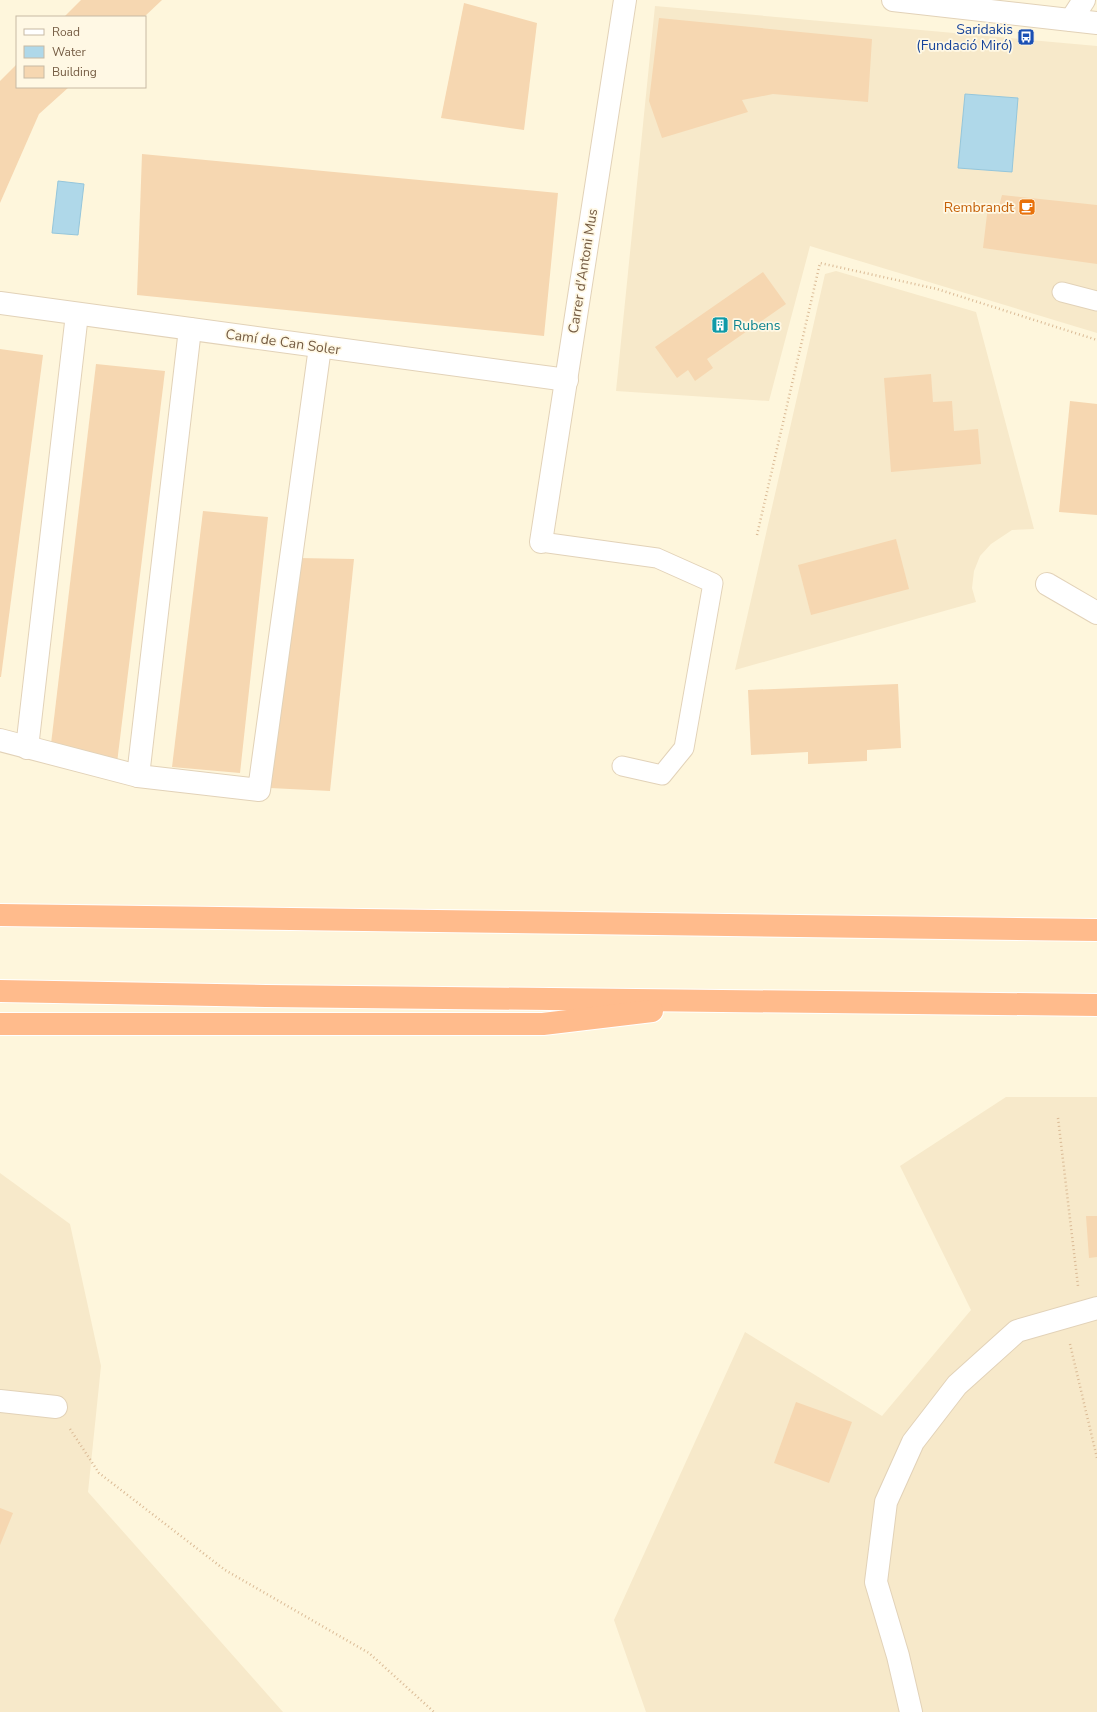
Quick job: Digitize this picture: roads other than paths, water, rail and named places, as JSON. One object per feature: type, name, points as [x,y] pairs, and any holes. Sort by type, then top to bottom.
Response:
[{"type":"highway","points":[[0,899],[72,916]]},
{"type":"highway","points":[[0,915],[1097,930]]},
{"type":"highway","points":[[0,991],[266,996],[1097,1005]]},
{"type":"highway","points":[[0,1024],[543,1024],[740,1001]]},
{"type":"street","name":"Carrer d'Antoni Mus","points":[[541,542],[625,0]]},
{"type":"street","points":[[893,0],[946,3],[1097,23]]},
{"type":"street","points":[[1071,20],[1084,0]]},
{"type":"street","name":"Camí de Can Soler","points":[[0,303],[567,380]]},
{"type":"street","points":[[27,748],[77,314]]},
{"type":"street","points":[[138,776],[190,329]]},
{"type":"street","points":[[0,740],[138,776],[259,790],[320,347]]},
{"type":"street","points":[[1047,584],[1097,613]]},
{"type":"street","points":[[911,1712],[898,1656],[876,1582],[886,1502],[913,1442],[957,1385],[1017,1331],[1080,1312]]},
{"type":"street","points":[[0,1401],[56,1407]]},
{"type":"lane","points":[[1062,292],[1097,301]]},
{"type":"lane","points":[[541,542],[658,558],[713,583],[684,748],[662,775],[622,766]]},
{"type":"water","points":[[965,94],[1018,98],[1012,172],[958,168]]},
{"type":"water","points":[[58,181],[84,184],[78,235],[52,233]]},
{"type":"place","name":"Saridakis (Fundació Miró)","points":[[1026,37]]},
{"type":"place","name":"Rembrandt","points":[[1027,207]]},
{"type":"place","name":"Rubens","points":[[720,325]]}]
